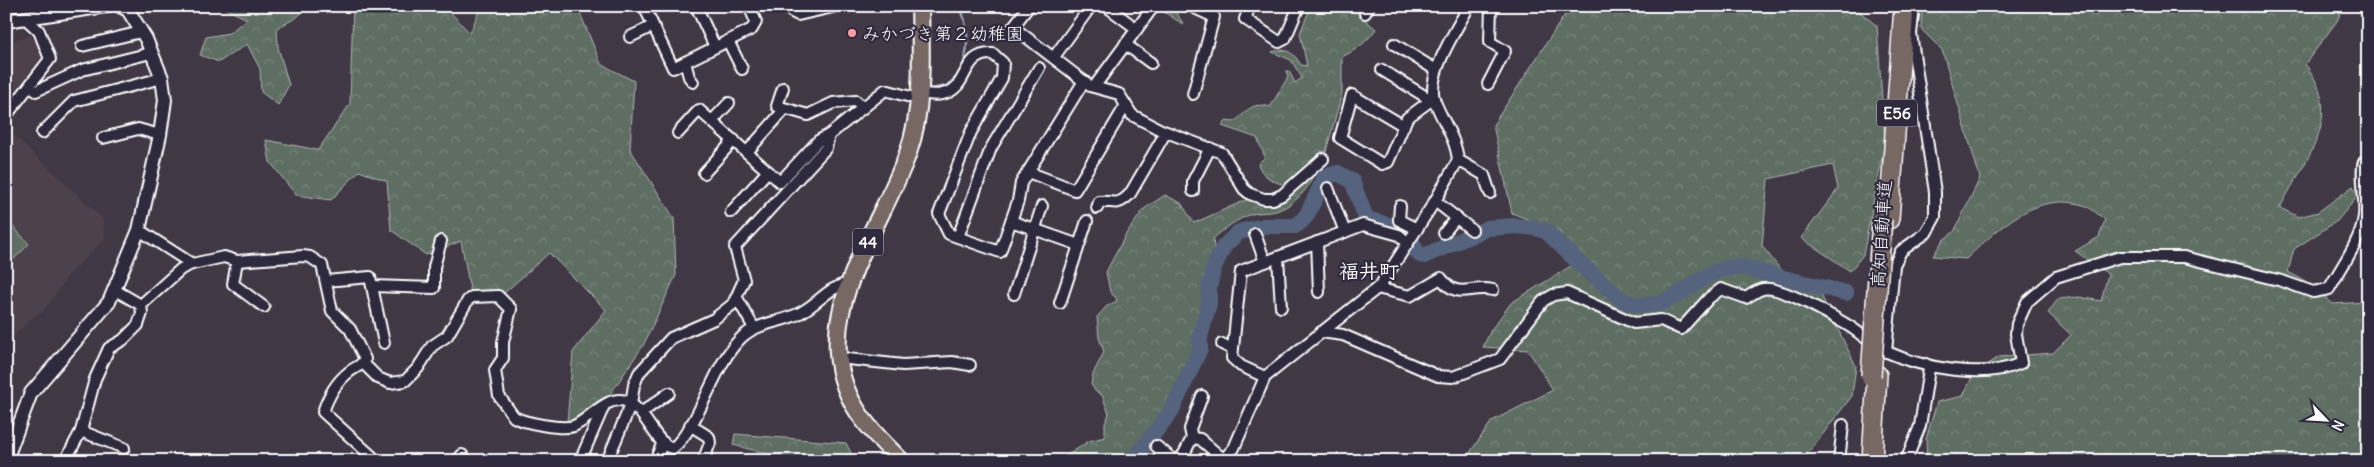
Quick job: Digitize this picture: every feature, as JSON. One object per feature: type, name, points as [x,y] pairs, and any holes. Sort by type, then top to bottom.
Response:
[{"type":"highway","name":"高知自動車道","points":[[1886,219],[1897,6]]},
{"type":"highway","name":"高知自動車道","points":[[1863,461],[1874,375],[1904,6]]},
{"type":"highway","name":"高知自動車道","points":[[1872,461],[1874,375]]},
{"type":"main road","name":"44","points":[[900,461],[872,431],[857,411],[841,374],[837,329],[840,308],[848,283],[909,151],[918,96],[920,6]]},
{"type":"street","points":[[6,21],[59,10],[106,6]]},
{"type":"street","points":[[6,460],[31,393],[109,302],[139,230],[160,135],[165,100],[162,78],[141,32],[128,10],[120,6]]},
{"type":"street","points":[[644,6],[673,68],[752,29],[756,22],[749,6]]},
{"type":"street","points":[[696,6],[715,47]]},
{"type":"street","points":[[790,6],[792,12],[798,15],[833,7]]},
{"type":"street","points":[[1029,6],[1013,27],[1084,81],[1094,87],[1119,94],[1132,115],[1166,132],[1222,152],[1244,189],[1250,194],[1264,199],[1273,199],[1282,195],[1323,159]]},
{"type":"street","points":[[1054,57],[1091,6]]},
{"type":"street","points":[[1106,6],[1137,29]]},
{"type":"street","points":[[1250,6],[1245,19],[1279,42],[1285,39],[1299,6]]},
{"type":"street","points":[[1404,126],[1352,95],[1340,138],[1382,164],[1388,162],[1404,126],[1407,118],[1432,99],[1436,70],[1469,6]]},
{"type":"street","points":[[1488,84],[1505,51],[1490,42],[1491,6]]},
{"type":"street","points":[[1886,352],[1894,265],[1901,250],[1926,233],[1935,218],[1935,192],[1912,34],[1914,6]]},
{"type":"street","points":[[1094,87],[1153,8]]},
{"type":"street","points":[[1193,94],[1214,22],[1214,17],[1196,8]]},
{"type":"street","points":[[6,116],[50,59],[39,31],[25,18]]},
{"type":"street","points":[[630,37],[653,26]]},
{"type":"street","points":[[82,46],[141,32]]},
{"type":"street","points":[[728,41],[742,69]]},
{"type":"street","points":[[1125,44],[1151,63]]},
{"type":"street","points":[[1394,44],[1436,70]]},
{"type":"street","points":[[36,91],[82,70],[151,53]]},
{"type":"street","points":[[678,133],[699,110],[780,182],[818,142],[886,90],[918,96],[942,94],[954,90],[973,59],[979,54],[993,54],[1003,63],[1002,78],[971,132],[939,214],[949,234],[1000,252],[1021,183],[1084,81]]},
{"type":"street","points":[[685,62],[688,77],[693,82]]},
{"type":"street","points":[[958,237],[992,148],[1039,68]]},
{"type":"street","points":[[1192,438],[1200,439],[1223,460],[1234,448],[1265,378],[1377,288],[1435,201],[1458,160],[1455,144],[1432,99],[1382,70]]},
{"type":"street","points":[[42,133],[74,101],[162,78]]},
{"type":"street","points":[[783,88],[777,106],[808,115],[833,103],[856,101],[863,108]]},
{"type":"street","points":[[712,121],[729,103]]},
{"type":"street","points":[[1028,172],[1075,190],[1126,105]]},
{"type":"street","points":[[747,152],[785,109]]},
{"type":"street","points":[[103,138],[138,129],[160,135]]},
{"type":"street","points":[[1097,208],[1099,202],[1112,204],[1123,201],[1130,194],[1166,132]]},
{"type":"street","points":[[607,461],[631,404],[634,385],[639,374],[671,338],[714,319],[737,298],[744,280],[735,247],[826,148],[829,135]]},
{"type":"street","points":[[704,173],[734,140]]},
{"type":"street","points":[[1192,191],[1193,181],[1210,148]]},
{"type":"street","points":[[1458,160],[1484,175],[1490,193]]},
{"type":"street","points":[[1321,332],[1343,335],[1438,376],[1452,378],[1500,359],[1543,302],[1554,295],[1566,293],[1634,323],[1661,320],[1677,329],[1681,328],[1709,298],[1721,289],[1746,298],[1763,289],[1779,290],[1840,321],[1886,352],[1926,364],[1985,372],[2007,370],[2021,363],[2016,334],[2017,324],[2027,302],[2056,277],[2120,257],[2184,257],[2282,281],[2314,292],[2328,289],[2354,243],[2364,218],[2366,198],[2362,168],[2364,162],[2368,160]]},
{"type":"street","points":[[731,212],[768,171]]},
{"type":"street","points":[[1328,188],[1345,232]]},
{"type":"street","points":[[1435,201],[1472,230]]},
{"type":"street","points":[[1014,294],[1042,206]]},
{"type":"street","points":[[1400,206],[1398,220],[1412,237]]},
{"type":"street","points":[[1444,233],[1456,218]]},
{"type":"street","points":[[1011,221],[1079,245]]},
{"type":"street","points":[[1060,303],[1087,221]]},
{"type":"street","points":[[1265,378],[1235,363],[1227,347],[1241,271],[1317,242],[1366,226],[1412,237]]},
{"type":"street","points":[[139,230],[192,264]]},
{"type":"street","points":[[1255,234],[1265,262]]},
{"type":"street","points":[[372,286],[434,288],[434,267],[441,241]]},
{"type":"street","points":[[1317,242],[1319,292]]},
{"type":"street","points":[[141,305],[182,269],[192,264],[224,257],[237,261],[310,256],[322,265],[332,311],[350,329],[364,356],[363,363],[345,376],[328,397],[323,412],[377,461]]},
{"type":"street","points":[[1278,257],[1281,307]]},
{"type":"street","points":[[237,261],[233,284],[264,307]]},
{"type":"street","points":[[326,281],[370,277],[384,343]]},
{"type":"street","points":[[1377,288],[1410,296],[1440,278],[1448,288],[1457,291],[1493,290]]},
{"type":"street","points":[[363,363],[378,378],[390,383],[405,380],[418,368],[432,346],[447,336],[468,300],[472,297],[498,296],[511,309],[503,342],[504,358],[495,370],[499,396],[514,417],[566,428],[583,421],[613,400],[624,400],[641,413],[663,442],[670,448],[674,448],[685,436],[735,344],[754,328],[800,313],[834,286],[848,283]]},
{"type":"street","points":[[115,290],[141,305]]},
{"type":"street","points":[[737,298],[754,328]]},
{"type":"street","points":[[64,461],[81,431],[95,379],[109,348],[123,340],[138,325],[142,313],[141,305]]},
{"type":"street","points":[[839,358],[903,365],[952,362],[970,364]]},
{"type":"street","points":[[1906,461],[1920,426],[1929,369],[1926,364]]},
{"type":"street","points":[[641,413],[669,392]]},
{"type":"street","points":[[1157,461],[1160,449],[1176,461],[1184,454],[1192,438],[1190,429],[1202,396]]},
{"type":"street","points":[[580,461],[603,407]]},
{"type":"street","points":[[690,425],[709,437],[710,443],[703,461]]},
{"type":"street","points":[[1839,461],[1843,425]]},
{"type":"street","points":[[81,431],[124,448]]},
{"type":"street","points":[[655,461],[663,442]]},
{"type":"street","points":[[457,461],[462,455],[467,461]]},
{"type":"shaded area","points":[[30,36],[37,42],[44,59],[6,109],[6,43]]},
{"type":"shaded area","points":[[6,128],[102,218],[105,238],[68,276],[43,312],[33,317],[6,343]]},
{"type":"green space","points":[[220,6],[300,6],[305,10],[296,18],[277,28],[278,47],[289,85],[278,105],[261,92],[260,69],[247,44],[219,62],[200,55],[206,37],[229,33],[247,19]]},
{"type":"green space","points":[[353,6],[444,6],[470,33],[481,6],[577,6],[601,64],[634,81],[630,149],[674,218],[676,275],[644,344],[605,402],[582,419],[567,422],[573,352],[606,310],[549,253],[502,295],[471,295],[461,241],[426,255],[391,230],[387,181],[359,171],[331,200],[296,195],[270,162],[266,140],[318,150],[350,104]]},
{"type":"green space","points":[[1155,6],[1172,6],[1184,25]]},
{"type":"green space","points":[[1311,6],[1349,6],[1376,29],[1361,45],[1342,57],[1342,93],[1326,152],[1322,151],[1289,185],[1284,185],[1275,182],[1262,172],[1258,164],[1265,157],[1257,138],[1222,126],[1225,121],[1234,122],[1254,106],[1264,105],[1270,107],[1288,77],[1286,71],[1289,71],[1295,83],[1302,78],[1291,60],[1272,52],[1282,50],[1290,52],[1301,65],[1307,66],[1300,33]]},
{"type":"green space","points":[[1573,6],[1853,6],[1877,26],[1885,143],[1863,255],[1850,271],[1801,238],[1838,189],[1833,165],[1768,179],[1762,246],[1780,269],[1820,293],[1856,366],[1852,396],[1802,461],[1464,461],[1492,421],[1553,390],[1528,350],[1483,347],[1491,330],[1511,303],[1574,264],[1560,232],[1512,213],[1493,125],[1566,13]]},
{"type":"green space","points":[[1922,6],[2340,6],[2342,9],[2337,21],[2305,64],[2317,84],[2322,102],[2322,120],[2310,155],[2280,208],[2299,217],[2318,212],[2353,186],[2358,196],[2337,221],[2294,249],[2288,272],[2307,282],[2333,304],[2368,302],[2368,461],[1927,461],[1926,439],[1937,402],[1963,396],[1974,373],[1999,357],[2053,353],[2071,335],[2048,313],[2058,299],[2079,297],[2101,301],[2108,274],[2075,251],[2099,237],[2105,220],[2086,206],[2066,202],[2049,203],[2033,208],[2018,216],[2004,225],[1966,259],[1933,256],[1943,240],[1954,232],[1980,178],[1942,50],[1921,29]]},
{"type":"green space","points":[[1313,170],[1310,183],[1295,201],[1276,211],[1255,213],[1241,218],[1213,239],[1215,256],[1202,289],[1205,309],[1196,346],[1183,382],[1170,410],[1131,461],[1040,461],[1045,458],[1060,460],[1089,441],[1105,437],[1105,423],[1109,414],[1102,395],[1095,391],[1091,384],[1093,374],[1104,352],[1099,338],[1097,317],[1107,306],[1117,301],[1110,292],[1106,272],[1126,234],[1144,209],[1165,195],[1181,203],[1194,223],[1248,199],[1272,204]]},
{"type":"green space","points":[[6,219],[29,244],[6,267]]},
{"type":"green space","points":[[735,434],[846,443],[855,461],[797,461],[733,445]]},
{"type":"waterway","points":[[961,6],[965,20],[967,40],[965,59],[961,70]]},
{"type":"waterway","points":[[930,89],[946,86],[959,75]]},
{"type":"waterway","points":[[1133,461],[1172,410],[1200,349],[1200,337],[1209,304],[1209,288],[1214,267],[1224,246],[1239,232],[1264,226],[1295,226],[1307,215],[1325,177],[1338,173],[1352,181],[1366,218],[1405,231],[1410,236],[1415,250],[1424,256],[1488,228],[1516,226],[1537,228],[1547,232],[1581,265],[1624,301],[1642,305],[1657,304],[1671,299],[1708,275],[1737,267],[1846,293]]},
{"type":"waterway","points":[[732,246],[730,251],[736,269]]},
{"type":"waterway","points":[[647,357],[660,343]]},
{"type":"waterway","points":[[614,431],[625,404]]},
{"type":"place","name":"みかづき第２幼稚園","points":[[852,33]]},
{"type":"district","name":"福井町","points":[[1369,270]]}]
